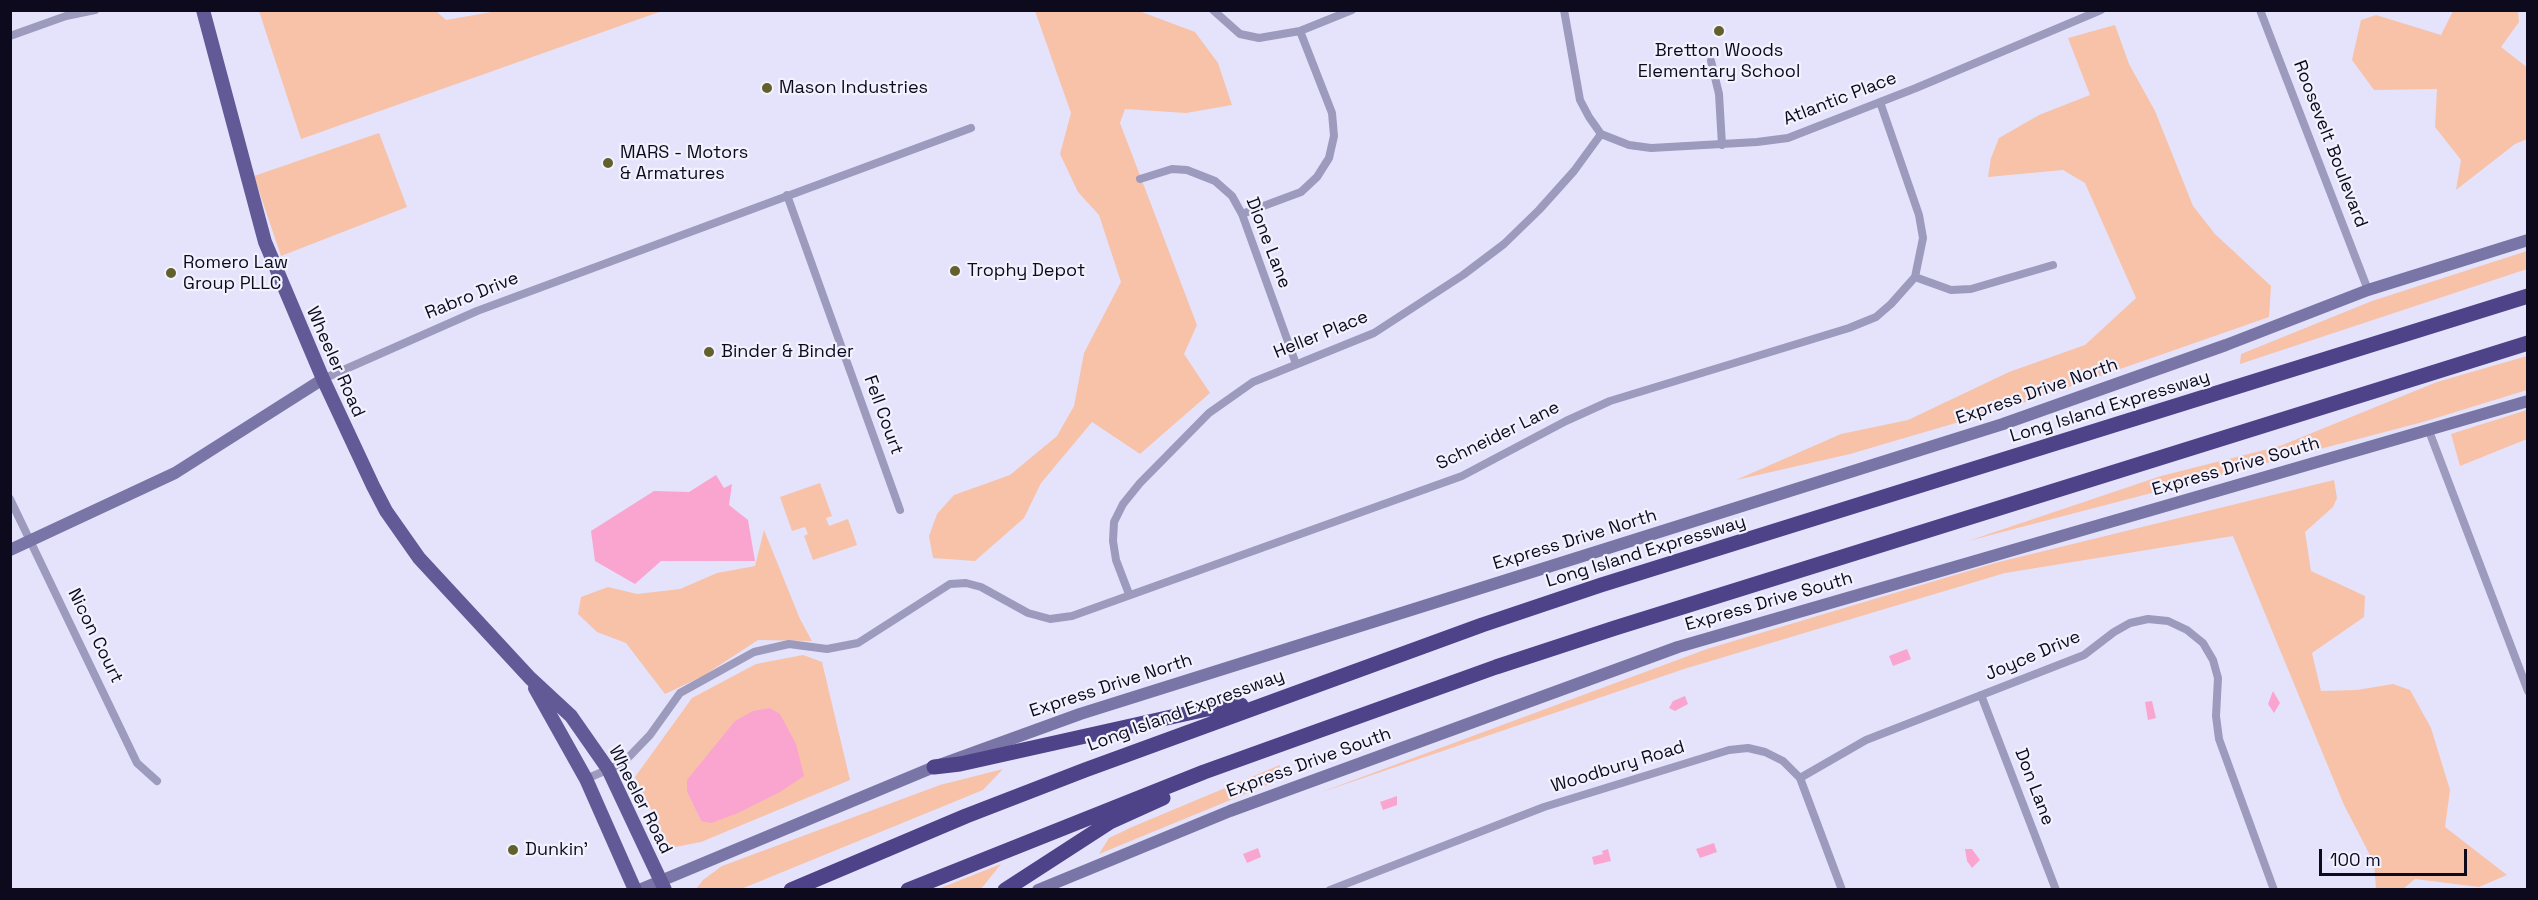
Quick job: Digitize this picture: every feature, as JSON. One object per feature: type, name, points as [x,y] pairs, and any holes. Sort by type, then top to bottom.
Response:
[{"type":"highway","name":"Long Island Expressway","points":[[791,890],[966,816],[1262,703],[1601,585],[2528,297]]},
{"type":"highway","points":[[908,890],[1204,772],[1615,628],[2528,344]]},
{"type":"highway","points":[[934,767],[960,765],[1207,709],[1262,703]]},
{"type":"highway","points":[[1005,890],[1110,822],[1168,796],[1204,772]]},
{"type":"main road","name":"Wheeler Road","points":[[203,10],[264,242],[322,379],[386,511],[419,558],[530,678],[571,716],[608,769],[663,885]]},
{"type":"main road","name":"Express Drive North","points":[[637,890],[663,885],[934,767],[1080,714],[2003,424],[2226,345],[2368,290],[2528,240]]},
{"type":"main road","name":"Rabro Drive","points":[[10,550],[176,473],[322,379]]},
{"type":"main road","name":"Express Drive South","points":[[1038,890],[1230,811],[1678,647],[2528,401]]},
{"type":"main road","name":"Wheeler Road","points":[[530,678],[586,778],[637,890]]},
{"type":"street","points":[[1212,10],[1240,34],[1259,38],[1300,31],[1352,10]]},
{"type":"street","points":[[1564,10],[1581,100],[1602,134]]},
{"type":"street","name":"Atlantic Place","points":[[1602,134],[1629,145],[1651,148],[1722,145],[1788,138],[2101,10]]},
{"type":"street","name":"Roosevelt Boulevard","points":[[2260,10],[2368,290]]},
{"type":"street","points":[[10,36],[66,16],[93,11]]},
{"type":"street","points":[[1242,214],[1301,192],[1317,177],[1329,158],[1334,136],[1332,112],[1300,31]]},
{"type":"street","points":[[1711,61],[1719,94],[1722,145]]},
{"type":"street","points":[[1880,102],[1919,214],[1923,238],[1915,277],[1951,290],[1971,289],[2053,265]]},
{"type":"street","name":"Rabro Drive","points":[[322,379],[477,311],[971,128]]},
{"type":"street","name":"Heller Place","points":[[1129,594],[1116,560],[1113,541],[1114,522],[1123,504],[1209,413],[1253,382],[1374,333],[1464,275],[1504,244],[1539,210],[1574,171],[1602,134]]},
{"type":"street","name":"Dione Lane","points":[[1140,179],[1172,169],[1202,174],[1215,181],[1232,196],[1242,214],[1296,364]]},
{"type":"street","name":"Fell Court","points":[[787,195],[900,510]]},
{"type":"street","name":"Schneider Lane","points":[[586,778],[623,763],[651,735],[680,693],[715,676],[754,652],[789,644],[827,649],[858,643],[888,626],[938,590],[950,585],[966,583],[981,587],[1028,613],[1050,618],[1072,616],[1462,476],[1566,421],[1610,401],[1876,317],[1915,277]]},
{"type":"street","points":[[2429,431],[2528,691]]},
{"type":"street","name":"Nicon Court","points":[[10,499],[137,763],[157,781]]},
{"type":"street","name":"Joyce Drive","points":[[1800,778],[1866,740],[2084,655],[2130,623],[2148,619],[2168,621],[2187,630],[2203,644],[2213,660],[2218,678],[2216,716],[2219,739],[2274,890]]},
{"type":"street","name":"Don Lane","points":[[1981,696],[2056,890]]},
{"type":"street","name":"Woodbury Road","points":[[1330,890],[1544,807],[1729,750],[1748,748],[1765,752],[1783,761],[1800,778],[1842,890]]},
{"type":"shaded area","points":[[259,11],[436,11],[446,20],[497,11],[662,11],[301,139]]},
{"type":"shaded area","points":[[1035,11],[1139,11],[1195,32],[1218,63],[1232,105],[1186,113],[1125,109],[1120,123],[1197,325],[1184,354],[1210,393],[1140,454],[1092,422],[1041,483],[1024,518],[975,561],[933,558],[929,536],[937,514],[954,495],[1010,475],[1057,436],[1074,406],[1084,353],[1121,282],[1099,215],[1078,192],[1060,154],[1071,113]]},
{"type":"shaded area","points":[[2453,11],[2518,11],[2519,22],[2501,47],[2528,68],[2527,139],[2515,144],[2456,190],[2461,160],[2435,127],[2437,89],[2374,90],[2352,60],[2361,20],[2376,15],[2441,35]]},
{"type":"shaded area","points":[[2115,25],[2129,64],[2155,111],[2193,206],[2215,234],[2271,286],[2269,317],[2017,405],[1850,454],[1736,480],[1841,434],[1908,420],[2009,372],[2085,345],[2136,298],[2085,183],[2063,170],[1988,177],[1991,158],[1999,138],[2039,115],[2090,95],[2068,38]]},
{"type":"shaded area","points":[[379,133],[407,207],[281,256],[254,176]]},
{"type":"shaded area","points":[[2527,251],[2527,269],[2240,364],[2241,354],[2372,301]]},
{"type":"shaded area","points":[[2527,356],[2527,390],[2423,422],[1968,541],[2161,476],[2280,446],[2437,382]]},
{"type":"shaded area","points":[[2527,410],[2527,439],[2460,466],[2451,434]]},
{"type":"shaded area","points":[[716,475],[724,488],[732,484],[729,505],[748,520],[755,561],[661,561],[635,584],[595,561],[591,531],[654,491],[689,492]]},
{"type":"shaded area","points":[[2334,480],[2337,498],[2333,507],[2305,532],[2311,571],[2365,596],[2364,617],[2312,653],[2321,691],[2357,690],[2393,684],[2410,690],[2431,728],[2450,790],[2445,827],[2507,875],[2479,887],[2415,879],[2403,889],[2376,889],[2374,863],[2344,805],[2233,536],[2005,573],[1684,669],[1319,793],[1707,649],[1995,563]]},
{"type":"shaded area","points":[[820,483],[832,516],[826,518],[829,526],[848,519],[857,545],[813,560],[804,536],[808,534],[805,527],[792,531],[780,497]]},
{"type":"shaded area","points":[[764,530],[800,619],[812,641],[758,640],[703,676],[665,694],[626,643],[597,632],[578,614],[581,597],[608,587],[637,594],[680,589],[717,573],[755,566]]},
{"type":"shaded area","points":[[1907,649],[1911,659],[1893,666],[1889,656]]},
{"type":"shaded area","points":[[803,655],[822,662],[850,780],[701,842],[670,848],[635,777],[692,698],[756,664]],"holes":[[[735,721],[701,821],[687,792]]]},
{"type":"shaded area","points":[[2273,691],[2280,703],[2274,713],[2268,704]]},
{"type":"shaded area","points":[[1685,696],[1688,704],[1675,711],[1669,708],[1673,701]]},
{"type":"shaded area","points":[[2152,701],[2156,718],[2148,720],[2145,702]]},
{"type":"shaded area","points":[[770,708],[780,714],[796,744],[804,776],[780,792],[738,813],[711,823],[701,821],[687,792],[687,780],[735,721],[753,711]]},
{"type":"shaded area","points":[[1280,765],[1279,780],[1099,854],[1109,838]]},
{"type":"shaded area","points":[[1003,769],[983,790],[741,889],[696,889],[703,880],[722,866],[940,785]]},
{"type":"shaded area","points":[[1397,796],[1397,805],[1383,810],[1380,802]]},
{"type":"shaded area","points":[[1714,843],[1717,852],[1700,858],[1696,849]]},
{"type":"shaded area","points":[[1258,848],[1261,857],[1247,863],[1243,854]]},
{"type":"shaded area","points":[[1608,849],[1611,861],[1594,865],[1592,857],[1603,854],[1602,851]]},
{"type":"shaded area","points":[[1965,849],[1972,849],[1980,860],[1972,868],[1967,861]]},
{"type":"shaded area","points":[[1001,864],[981,889],[938,889]]},
{"type":"place","name":"Bretton Woods Elementary School","points":[[1719,31]]},
{"type":"place","name":"Mason Industries","points":[[767,88]]},
{"type":"place","name":"MARS - Motors & Armatures","points":[[608,163]]},
{"type":"place","name":"Trophy Depot","points":[[955,271]]},
{"type":"place","name":"Romero Law Group PLLC","points":[[171,273]]},
{"type":"place","name":"Binder & Binder","points":[[709,352]]},
{"type":"place","name":"Dunkin'","points":[[513,850]]}]
